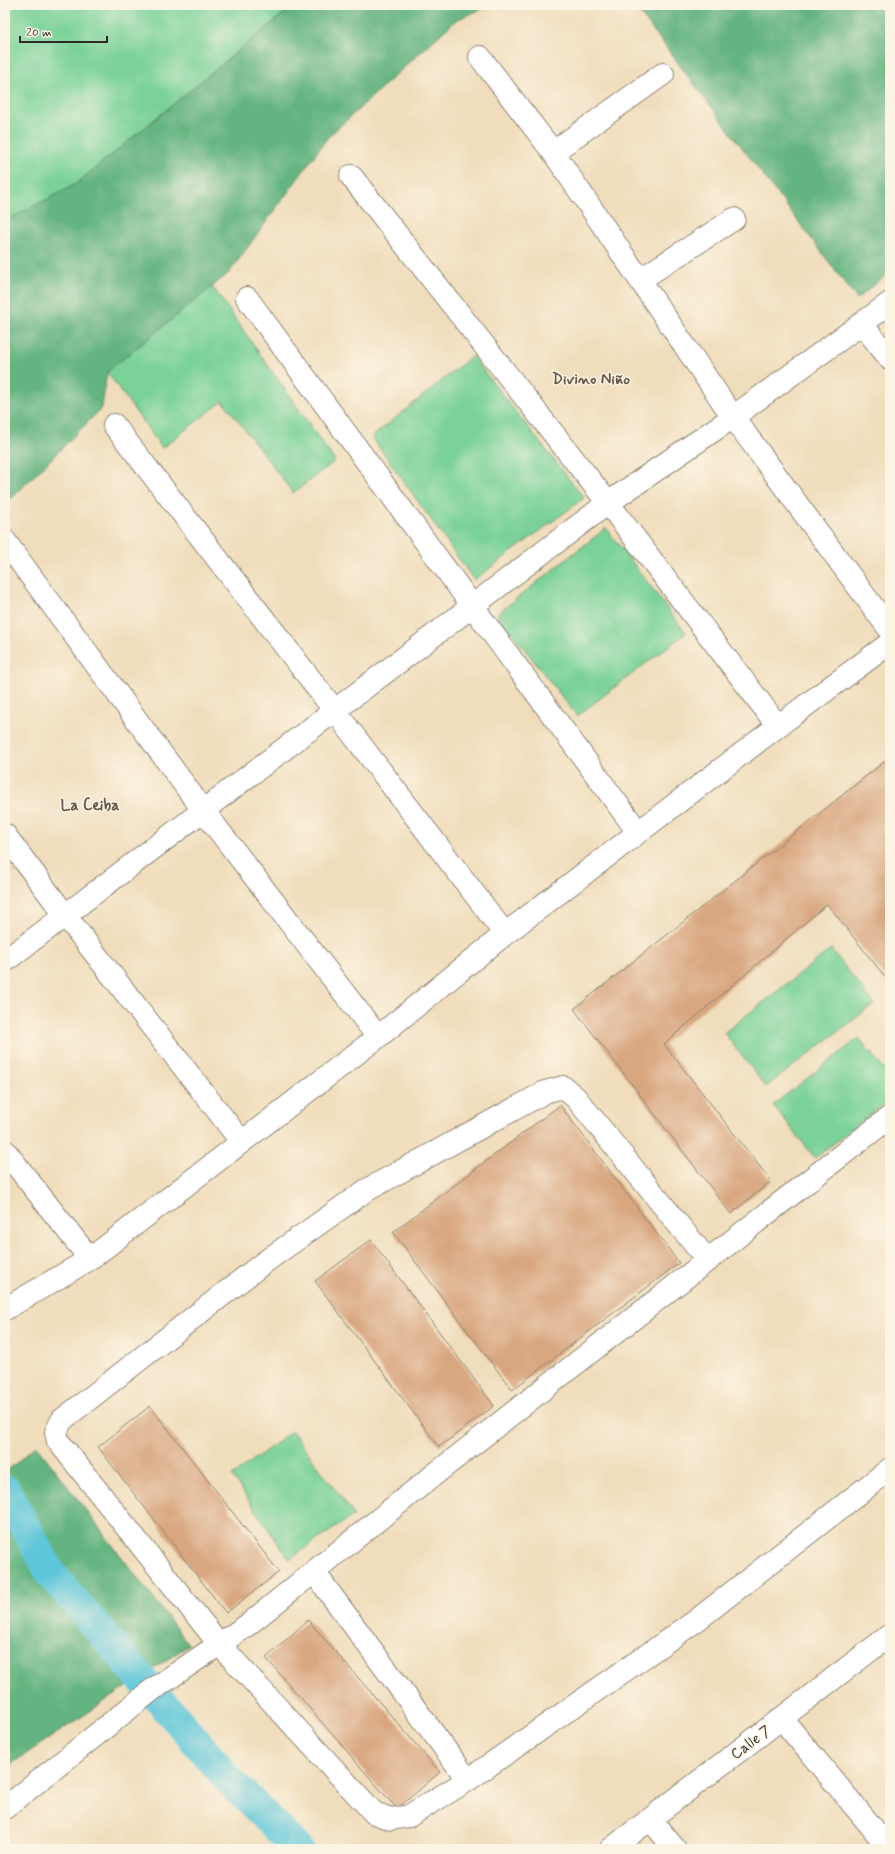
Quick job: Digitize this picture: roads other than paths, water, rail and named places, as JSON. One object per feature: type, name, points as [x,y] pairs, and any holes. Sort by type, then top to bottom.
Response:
[{"type":"street","points":[[480,57],[553,152],[641,279],[733,417],[890,630]]},
{"type":"street","points":[[553,152],[664,74]]},
{"type":"street","points":[[351,176],[608,503],[778,726]]},
{"type":"street","points":[[641,279],[734,219]]},
{"type":"street","points":[[247,298],[638,832]]},
{"type":"street","points":[[5,961],[608,503],[733,417],[890,303]]},
{"type":"street","points":[[862,324],[890,359]]},
{"type":"street","points":[[114,425],[505,934]]},
{"type":"street","points":[[5,541],[203,810],[378,1037]]},
{"type":"street","points":[[5,1309],[90,1259],[241,1141],[378,1037],[505,934],[778,726],[890,643]]},
{"type":"street","points":[[5,835],[65,915],[241,1141]]},
{"type":"street","points":[[708,1261],[576,1098],[563,1086],[545,1092],[365,1191],[266,1261],[62,1420],[56,1432],[58,1441],[220,1644],[374,1813],[391,1819],[409,1816],[468,1780],[696,1620],[890,1469]]},
{"type":"street","points":[[5,1808],[152,1690],[220,1644],[314,1572],[430,1478],[890,1117]]},
{"type":"street","points":[[5,1151],[90,1259]]},
{"type":"street","points":[[314,1572],[468,1780]]},
{"type":"street","name":"Calle 7","points":[[611,1849],[890,1635]]},
{"type":"street","points":[[782,1719],[890,1849]]},
{"type":"street","points":[[650,1819],[675,1849]]},
{"type":"waterway","points":[[5,1490],[51,1574],[229,1780],[298,1849]]},
{"type":"district","name":"Divino Niño","points":[[591,379]]},
{"type":"district","name":"La Ceiba","points":[[90,805]]}]
